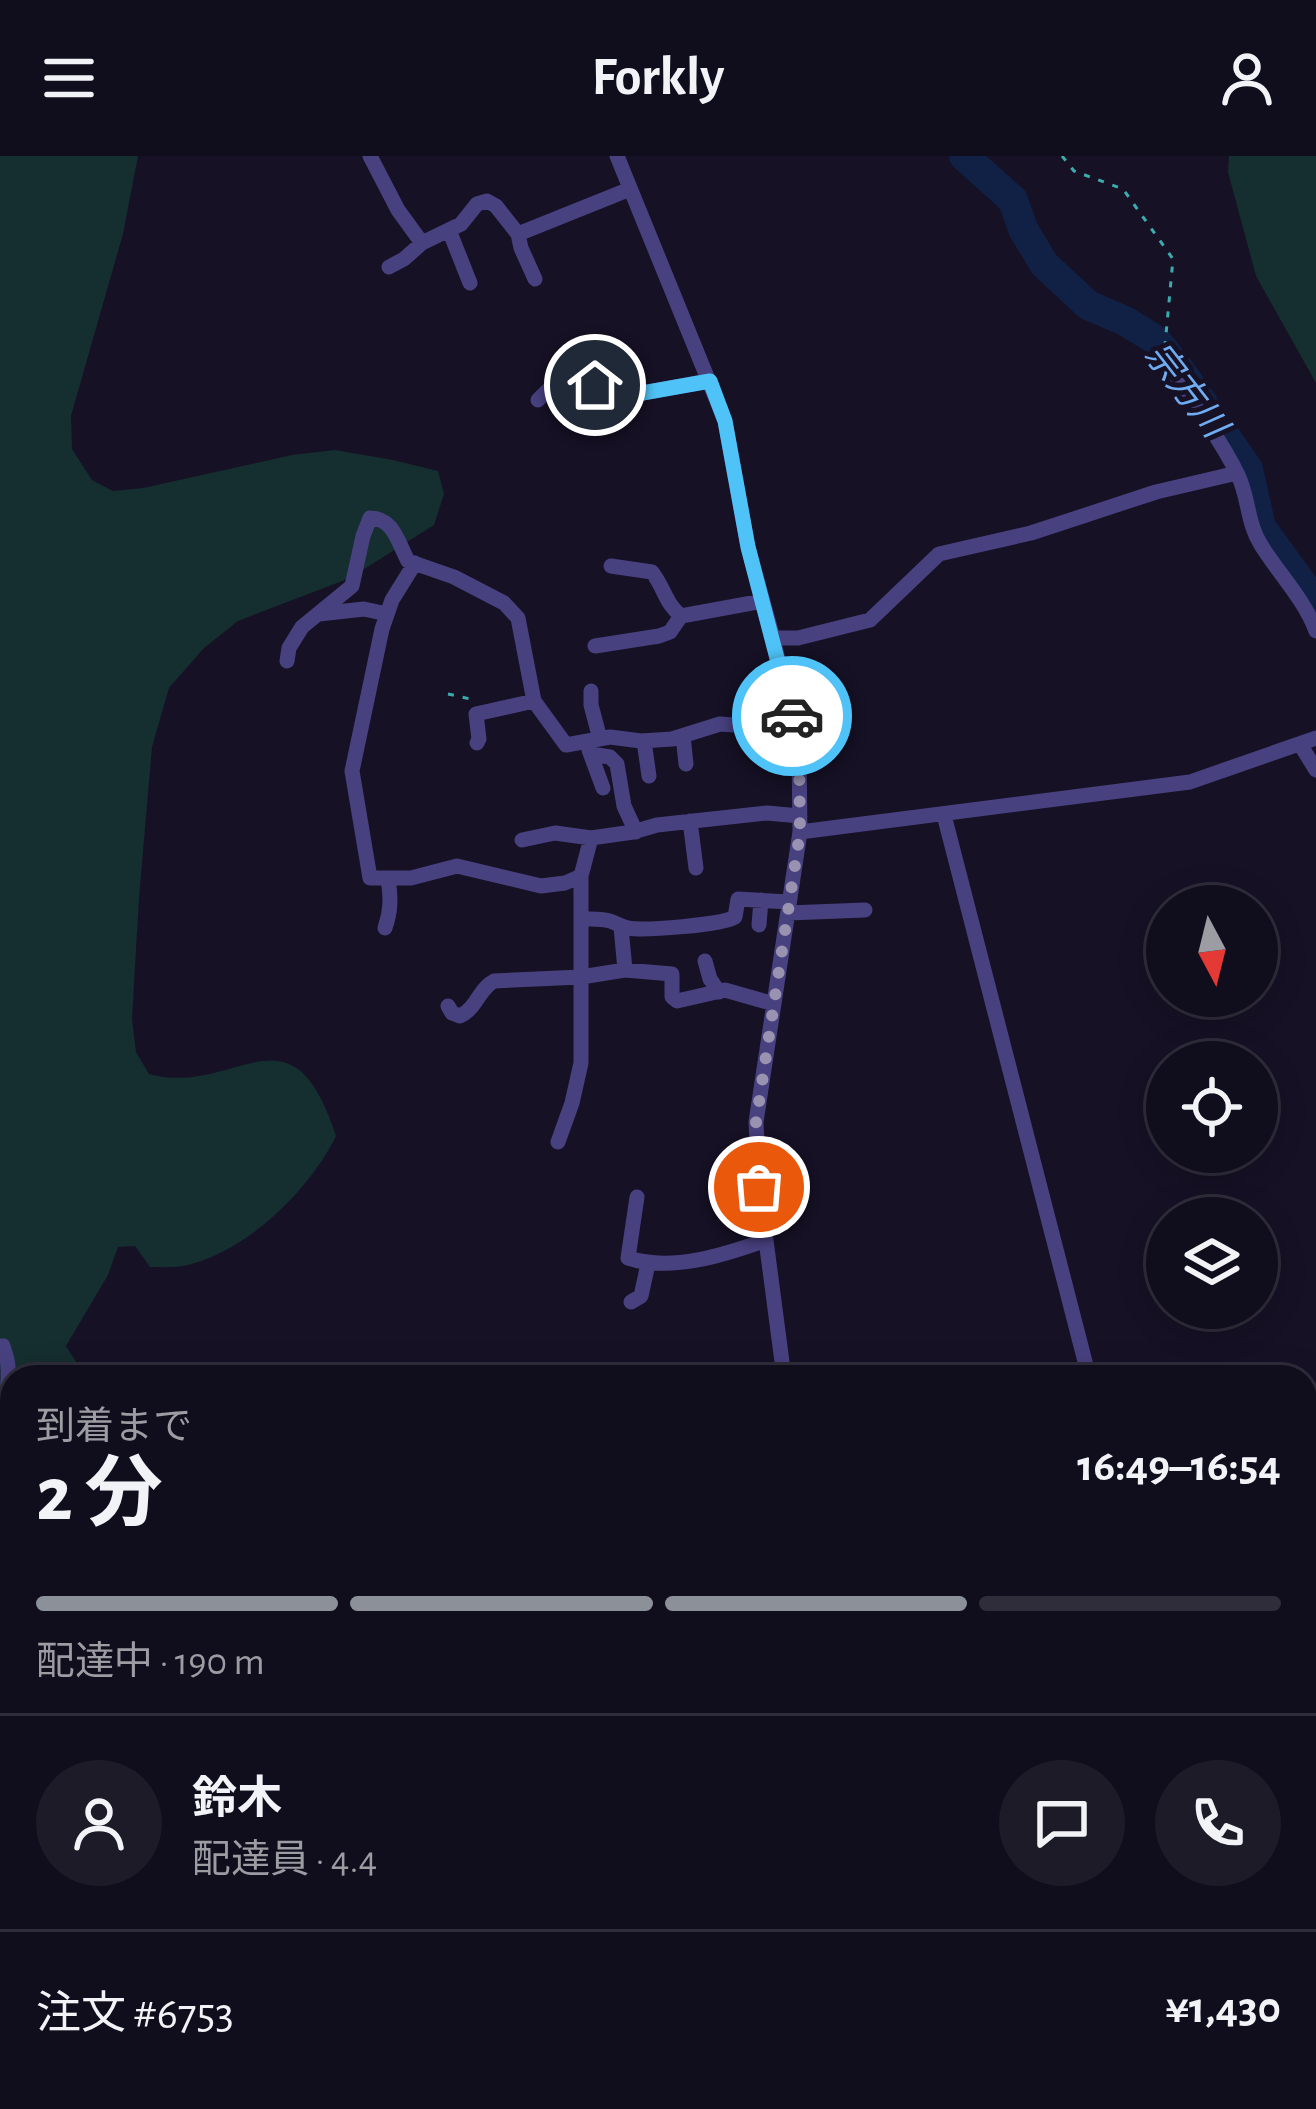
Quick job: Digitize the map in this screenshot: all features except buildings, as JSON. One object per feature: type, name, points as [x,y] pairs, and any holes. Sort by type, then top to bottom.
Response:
[{"type":"street","points":[[370,156],[398,210],[422,243]]},
{"type":"street","points":[[617,156],[725,421],[748,547],[799,752],[800,824],[756,1122],[759,1187],[782,1365]]},
{"type":"street","points":[[518,234],[631,189]]},
{"type":"street","points":[[389,267],[422,243],[461,224],[477,204],[487,201],[518,234],[535,279]]},
{"type":"street","points":[[448,230],[470,283]]},
{"type":"street","points":[[1161,359],[1237,473],[1249,522],[1316,631]]},
{"type":"street","points":[[538,400],[550,388],[576,383],[595,385],[620,397],[710,381]]},
{"type":"street","points":[[773,638],[798,638],[870,620],[939,554],[1031,533],[1156,492],[1237,473]]},
{"type":"street","points":[[287,661],[302,627],[352,586],[370,518],[381,518],[390,524],[408,561],[454,577],[504,603],[518,618],[534,701],[566,746],[592,745],[610,737],[644,741],[683,736],[720,724],[763,727],[793,721]]},
{"type":"street","points":[[415,563],[392,600],[352,771],[370,878],[411,878],[457,866],[541,886],[581,876]]},
{"type":"street","points":[[611,566],[652,572],[669,606],[681,616]]},
{"type":"street","points":[[595,646],[659,636],[670,632],[681,616],[763,602]]},
{"type":"street","points":[[318,614],[364,609],[388,614]]},
{"type":"street","points":[[591,691],[592,745],[603,788]]},
{"type":"street","points":[[477,743],[476,714],[534,701]]},
{"type":"street","points":[[683,736],[686,764]]},
{"type":"street","points":[[644,741],[649,776]]},
{"type":"street","points":[[523,840],[555,833],[591,838],[767,813],[800,824],[944,815],[1190,782],[1308,741],[1316,770]]},
{"type":"street","points":[[592,745],[616,764],[624,806],[636,832]]},
{"type":"street","points":[[944,815],[1086,1365]]},
{"type":"street","points":[[690,821],[696,868]]},
{"type":"street","points":[[558,1142],[580,1064],[581,876],[591,838]]},
{"type":"street","points":[[385,928],[390,915],[388,879]]},
{"type":"street","points":[[581,919],[608,919],[637,929],[726,922],[735,917],[738,899],[865,910]]},
{"type":"street","points":[[759,925],[761,900]]},
{"type":"street","points":[[621,927],[625,970]]},
{"type":"street","points":[[705,961],[719,992]]},
{"type":"street","points":[[448,1006],[460,1016],[471,1010],[484,987],[494,981],[625,970],[672,974],[672,997],[677,1001],[725,990],[774,1004]]},
{"type":"street","points":[[637,1197],[628,1258],[648,1264],[712,1259],[766,1240]]},
{"type":"street","points":[[631,1302],[640,1296],[648,1264]]},
{"type":"path","points":[[1062,156],[1074,171],[1123,189],[1173,259],[1168,338]]},
{"type":"green space","points":[[0,156],[138,156],[123,234],[71,416],[72,449],[92,480],[113,491],[143,488],[335,450],[438,471],[444,494],[434,525],[350,578],[238,621],[204,648],[169,688],[152,747],[132,1019],[136,1052],[149,1074],[180,1078],[280,1061],[300,1071],[319,1094],[336,1136],[293,1197],[233,1246],[188,1265],[164,1267],[150,1267],[135,1246],[118,1247],[108,1275],[66,1346],[78,1365],[0,1365]]},
{"type":"green space","points":[[1229,156],[1316,156],[1316,383],[1256,276],[1228,172]]},
{"type":"waterway","name":"宗方川","points":[[964,156],[1013,200],[1023,229],[1044,264],[1088,305],[1156,340],[1182,373],[1248,469],[1261,527],[1316,608]]},
{"type":"way so far","points":[[759,1187],[756,1122],[800,832],[799,752],[792,716]]},
{"type":"route","points":[[595,385],[620,397],[710,381],[725,421],[748,547],[792,716]]}]
